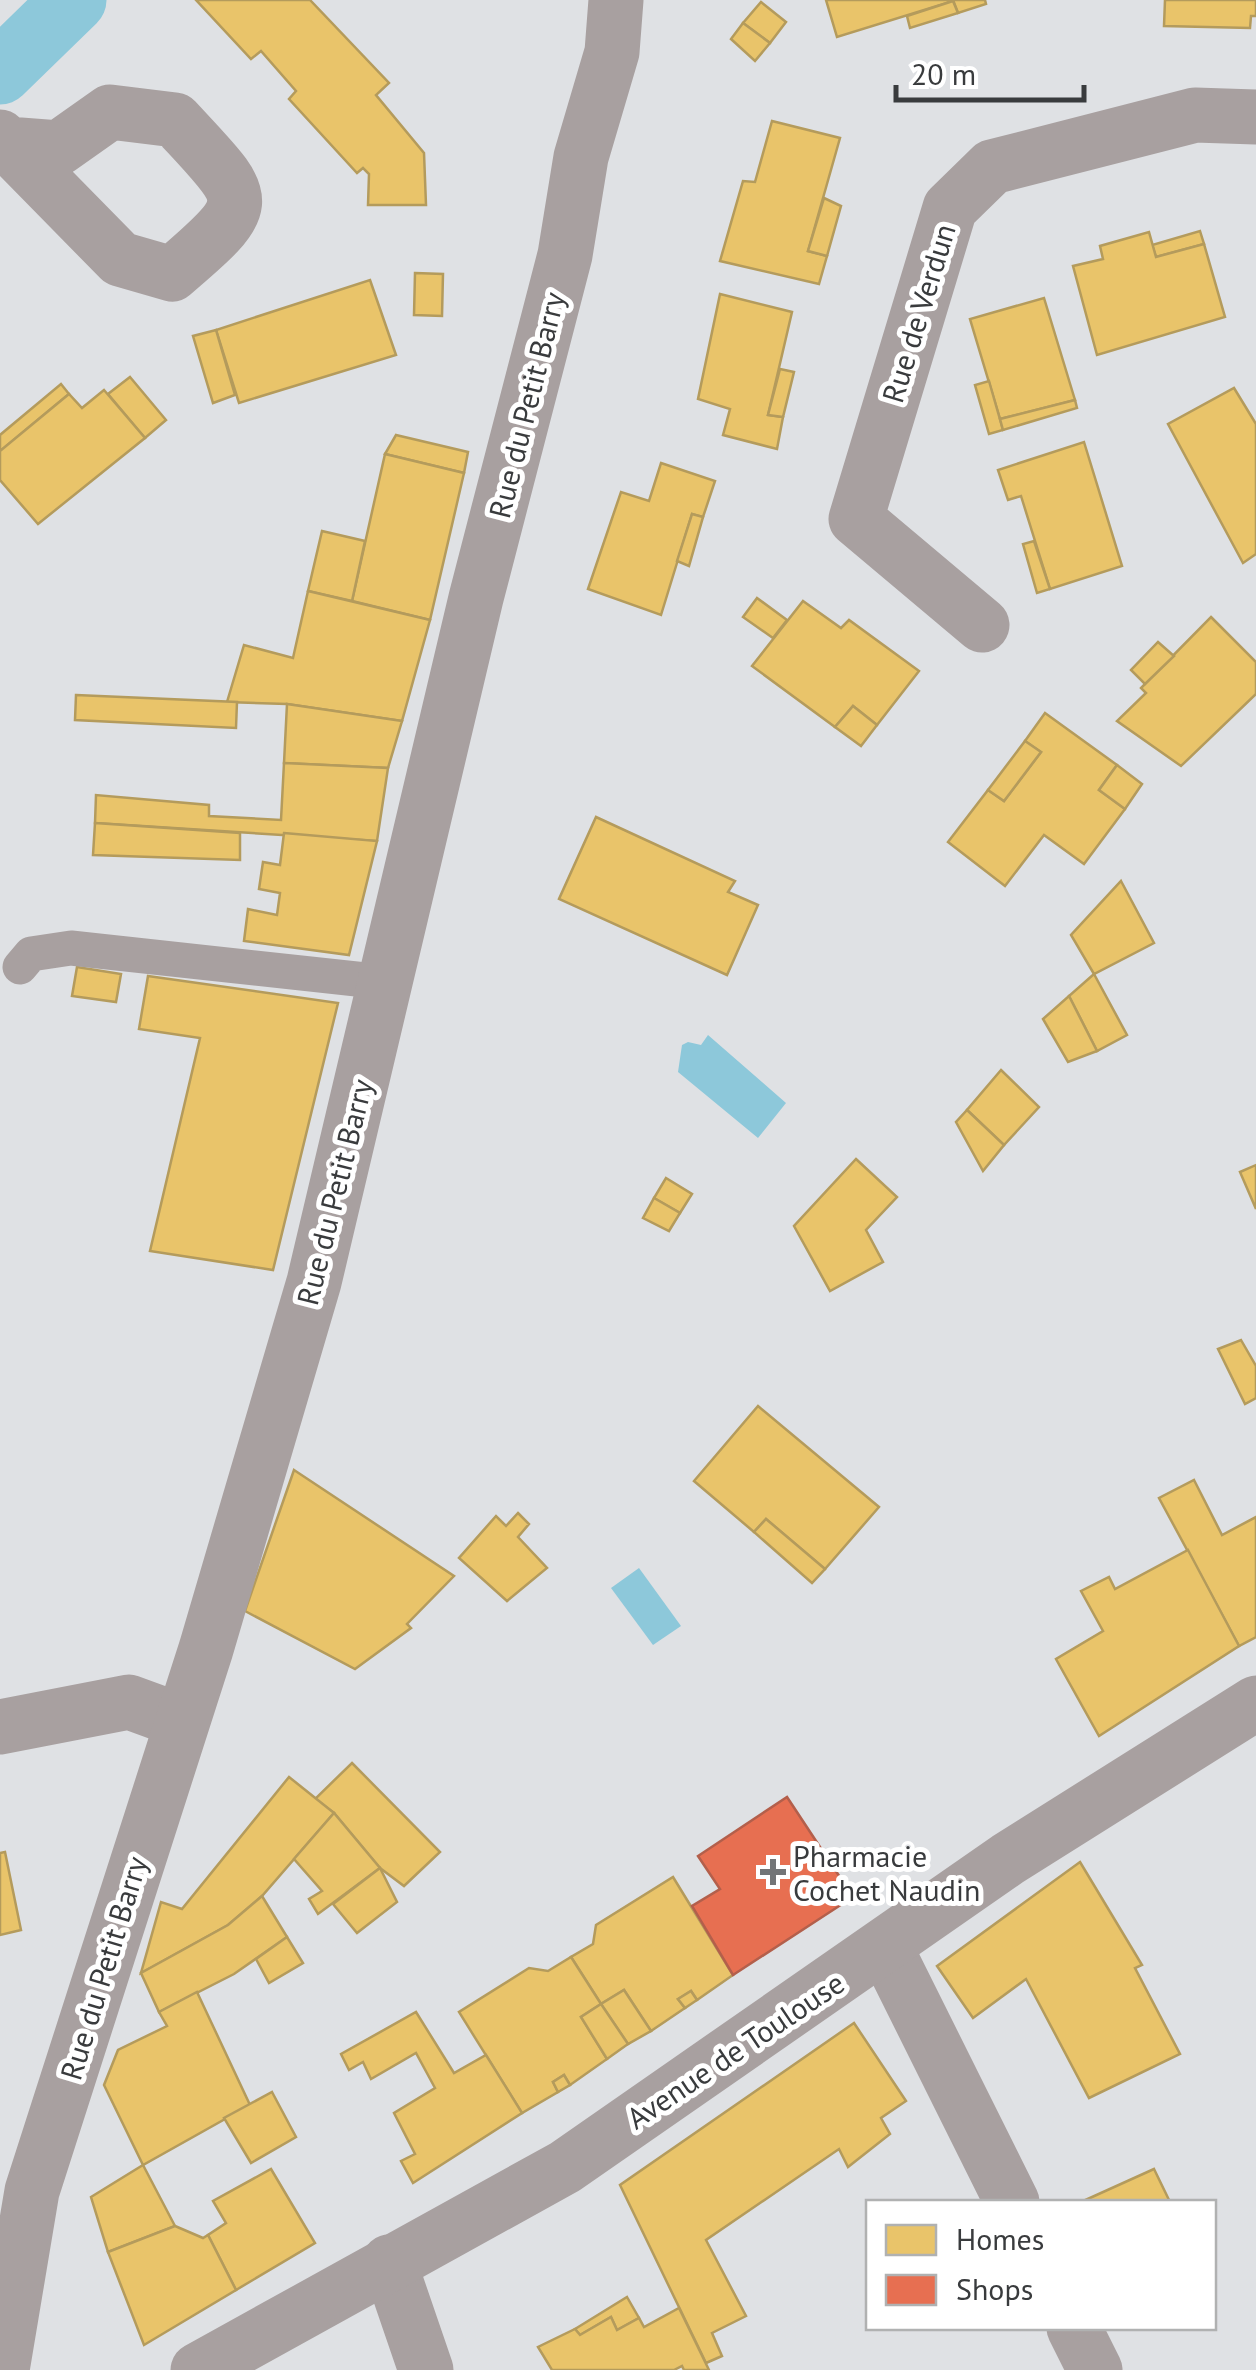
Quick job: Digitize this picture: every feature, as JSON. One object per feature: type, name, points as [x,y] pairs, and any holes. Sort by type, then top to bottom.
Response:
[{"type":"street","name":"Rue du Petit Barry","points":[[2,2370],[32,2191],[181,1721],[314,1282],[476,598],[565,256],[580,158],[612,52],[616,0]]},
{"type":"street","name":"Rue de Verdun","points":[[982,624],[856,520],[950,208],[992,167],[1195,115],[1256,117]]},
{"type":"street","points":[[0,1727],[129,1702],[181,1721]]},
{"type":"street","name":"Avenue de Toulouse","points":[[198,2370],[564,2167],[1008,1859],[1256,1703]]},
{"type":"street","points":[[886,1947],[1011,2200]]},
{"type":"street","points":[[389,2262],[426,2370]]},
{"type":"street","points":[[1075,2330],[1095,2370]]},
{"type":"lane","points":[[20,967],[31,954],[71,948],[384,982]]},
{"type":"water","points":[[708,1035],[786,1103],[758,1138],[678,1072],[682,1045],[701,1045]]},
{"type":"water","points":[[639,1568],[681,1626],[653,1645],[611,1588]]},
{"type":"building: Homes","points":[[196,0],[310,0],[389,83],[376,95],[424,153],[426,205],[368,205],[369,174],[363,168],[357,173],[289,99],[296,91],[261,51],[251,59]]},
{"type":"building: Homes","points":[[826,0],[953,0],[953,1],[837,37]]},
{"type":"building: Homes","points":[[953,0],[985,0],[986,4],[958,13]]},
{"type":"building: Homes","points":[[1165,0],[1256,0],[1256,16],[1251,16],[1250,28],[1164,26]]},
{"type":"building: Homes","points":[[953,1],[958,13],[910,28],[907,16]]},
{"type":"building: Homes","points":[[761,2],[786,22],[770,43],[743,23]]},
{"type":"building: Homes","points":[[743,23],[770,43],[755,61],[731,39]]},
{"type":"building: Homes","points":[[772,121],[840,138],[808,251],[827,256],[819,284],[720,261],[743,181],[755,182]]},
{"type":"building: Homes","points":[[824,198],[841,206],[827,256],[808,251]]},
{"type":"building: Homes","points":[[1200,231],[1204,244],[1156,257],[1152,245]]},
{"type":"building: Homes","points":[[1149,232],[1156,257],[1204,244],[1225,317],[1097,355],[1073,266],[1103,259],[1100,246]]},
{"type":"building: Homes","points":[[415,273],[443,274],[442,316],[414,315]]},
{"type":"building: Homes","points":[[370,280],[396,355],[239,403],[216,330]]},
{"type":"building: Homes","points":[[720,294],[792,312],[768,415],[783,417],[777,449],[723,435],[730,409],[698,399]]},
{"type":"building: Homes","points":[[1044,298],[1075,400],[1000,419],[970,319]]},
{"type":"building: Homes","points":[[216,330],[235,395],[213,403],[193,336]]},
{"type":"building: Homes","points":[[780,369],[794,372],[783,417],[768,415]]},
{"type":"building: Homes","points":[[130,377],[166,420],[145,438],[108,394]]},
{"type":"building: Homes","points":[[989,381],[1003,430],[989,434],[975,385]]},
{"type":"building: Homes","points":[[61,384],[69,394],[0,451],[0,435]]},
{"type":"building: Homes","points":[[1234,388],[1256,424],[1256,554],[1243,563],[1168,424]]},
{"type":"building: Homes","points":[[104,390],[145,438],[38,524],[0,480],[0,451],[69,394],[82,408]]},
{"type":"building: Homes","points":[[1075,400],[1077,408],[1003,430],[1000,419]]},
{"type":"building: Homes","points":[[396,435],[468,452],[464,473],[385,454]]},
{"type":"building: Homes","points":[[1084,442],[1122,566],[1050,589],[1021,496],[1008,500],[998,470]]},
{"type":"building: Homes","points":[[385,454],[464,473],[430,620],[352,601]]},
{"type":"building: Homes","points":[[661,463],[715,481],[703,517],[692,514],[661,615],[588,589],[621,492],[649,501]]},
{"type":"building: Homes","points":[[692,514],[703,517],[689,566],[677,561]]},
{"type":"building: Homes","points":[[322,531],[365,541],[352,601],[308,591]]},
{"type":"building: Homes","points":[[1034,541],[1050,589],[1037,593],[1023,544]]},
{"type":"building: Homes","points":[[308,591],[430,620],[402,721],[287,704],[227,702],[244,645],[293,658]]},
{"type":"building: Homes","points":[[757,598],[787,620],[773,638],[743,617]]},
{"type":"building: Homes","points":[[803,601],[841,628],[849,620],[919,671],[877,725],[853,706],[835,727],[752,666]]},
{"type":"building: Homes","points":[[1211,617],[1256,662],[1256,694],[1181,766],[1117,721],[1146,693],[1141,688]]},
{"type":"building: Homes","points":[[1158,642],[1174,656],[1145,684],[1131,670]]},
{"type":"building: Homes","points":[[76,695],[237,702],[236,728],[75,720]]},
{"type":"building: Homes","points":[[287,704],[402,721],[388,768],[284,763]]},
{"type":"building: Homes","points":[[853,706],[877,725],[861,746],[835,727]]},
{"type":"building: Homes","points":[[1045,713],[1117,765],[1099,790],[1125,809],[1084,864],[1044,835],[1005,886],[948,842],[988,790],[1004,801],[1041,752],[1025,741]]},
{"type":"building: Homes","points":[[1025,741],[1041,752],[1004,801],[988,790]]},
{"type":"building: Homes","points":[[284,763],[388,768],[377,841],[95,823],[96,795],[209,805],[209,816],[281,820]]},
{"type":"building: Homes","points":[[1117,765],[1142,784],[1125,809],[1099,790]]},
{"type":"building: Homes","points":[[596,817],[735,881],[728,892],[758,905],[727,975],[559,899]]},
{"type":"building: Homes","points":[[95,823],[240,833],[240,860],[93,855]]},
{"type":"building: Homes","points":[[284,833],[377,841],[349,955],[244,941],[248,909],[277,915],[280,893],[259,889],[263,862],[280,865]]},
{"type":"building: Homes","points":[[1121,881],[1154,943],[1094,974],[1071,935]]},
{"type":"building: Homes","points":[[77,967],[121,974],[116,1002],[72,996]]},
{"type":"building: Homes","points":[[1094,974],[1127,1035],[1097,1051],[1069,996]]},
{"type":"building: Homes","points":[[148,976],[338,1003],[273,1270],[150,1251],[200,1038],[139,1029]]},
{"type":"building: Homes","points":[[1069,996],[1097,1051],[1068,1062],[1043,1019]]},
{"type":"building: Homes","points":[[1001,1070],[1039,1107],[1004,1145],[967,1110]]},
{"type":"building: Homes","points":[[967,1110],[1004,1145],[983,1171],[956,1122]]},
{"type":"building: Homes","points":[[856,1159],[897,1197],[866,1230],[883,1262],[830,1291],[794,1226]]},
{"type":"building: Homes","points":[[1256,1165],[1256,1209],[1240,1172]]},
{"type":"building: Homes","points":[[666,1178],[692,1194],[680,1213],[654,1198]]},
{"type":"building: Homes","points":[[654,1198],[680,1213],[669,1231],[643,1218]]},
{"type":"building: Homes","points":[[1241,1340],[1256,1366],[1256,1398],[1245,1404],[1218,1349]]},
{"type":"building: Homes","points":[[758,1406],[879,1507],[825,1569],[766,1519],[754,1532],[694,1481]]},
{"type":"building: Homes","points":[[294,1470],[454,1576],[407,1624],[411,1628],[355,1669],[245,1611]]},
{"type":"building: Homes","points":[[1194,1480],[1222,1535],[1256,1517],[1256,1637],[1239,1646],[1159,1498]]},
{"type":"building: Homes","points":[[518,1513],[529,1524],[518,1537],[547,1568],[507,1601],[459,1558],[496,1516],[506,1526]]},
{"type":"building: Homes","points":[[766,1519],[825,1569],[812,1583],[754,1532]]},
{"type":"building: Homes","points":[[1188,1550],[1239,1646],[1099,1736],[1056,1659],[1103,1631],[1081,1591],[1109,1577],[1115,1589]]},
{"type":"building: Homes","points":[[352,1763],[440,1852],[404,1886],[380,1868],[334,1813],[315,1799]]},
{"type":"building: Homes","points":[[289,1777],[334,1813],[262,1896],[228,1925],[141,1973],[161,1902],[182,1909]]},
{"type":"building: Homes","points":[[334,1813],[380,1868],[318,1914],[309,1899],[322,1891],[294,1859]]},
{"type":"building: Homes","points":[[5,1852],[21,1930],[0,1935],[0,1853]]},
{"type":"building: Homes","points":[[1080,1862],[1142,1965],[1135,1968],[1180,2054],[1089,2098],[1026,1979],[973,2018],[937,1966]]},
{"type":"building: Homes","points":[[380,1868],[397,1902],[357,1933],[333,1904]]},
{"type":"building: Homes","points":[[673,1877],[733,1975],[697,2000],[691,1991],[678,1999],[685,2008],[651,2031],[624,1990],[601,2004],[571,1957],[593,1944],[596,1925]]},
{"type":"building: Homes","points":[[262,1896],[287,1937],[234,1974],[159,2012],[141,1973],[228,1925]]},
{"type":"building: Homes","points":[[287,1937],[303,1963],[269,1983],[256,1959]]},
{"type":"building: Homes","points":[[571,1957],[601,2004],[581,2017],[607,2059],[570,2085],[564,2075],[553,2082],[558,2092],[522,2113],[459,2012],[529,1968],[548,1971]]},
{"type":"building: Homes","points":[[624,1990],[651,2031],[628,2044],[601,2004]]},
{"type":"building: Homes","points":[[691,1991],[697,2000],[685,2008],[678,1999]]},
{"type":"building: Homes","points":[[197,1992],[250,2105],[143,2165],[104,2085],[118,2050],[167,2026],[159,2012]]},
{"type":"building: Homes","points":[[601,2004],[628,2044],[607,2059],[581,2017]]},
{"type":"building: Homes","points":[[416,2012],[454,2073],[486,2055],[522,2113],[413,2183],[401,2161],[415,2154],[394,2113],[435,2088],[416,2053],[371,2079],[363,2062],[349,2070],[341,2054]]},
{"type":"building: Homes","points":[[854,2023],[906,2101],[881,2118],[890,2134],[848,2167],[839,2149],[706,2240],[746,2316],[712,2333],[722,2356],[706,2363],[620,2185]]},
{"type":"building: Homes","points":[[564,2075],[570,2085],[558,2092],[553,2082]]},
{"type":"building: Homes","points":[[272,2092],[296,2137],[251,2163],[224,2118]]},
{"type":"building: Homes","points":[[143,2165],[175,2226],[108,2252],[91,2197]]},
{"type":"building: Homes","points":[[271,2169],[315,2243],[236,2290],[208,2235],[226,2223],[213,2201]]},
{"type":"building: Homes","points":[[1154,2169],[1169,2200],[1085,2200]]},
{"type":"building: Homes","points":[[175,2226],[203,2238],[208,2235],[236,2290],[144,2345],[108,2252]]},
{"type":"building: Homes","points":[[627,2297],[639,2318],[617,2330],[611,2317],[580,2335],[575,2329]]},
{"type":"building: Homes","points":[[679,2308],[709,2370],[684,2370],[682,2366],[674,2370],[552,2370],[538,2347],[575,2329],[580,2335],[611,2317],[617,2330],[639,2318],[644,2327]]},
{"type":"building: Shops","name":"Pharmacie Cochet Naudin","points":[[787,1797],[853,1897],[733,1975],[692,1906],[720,1889],[698,1856]]},
{"type":"waterway","points":[[0,72],[74,0]]},
{"type":"place","name":"Pharmacie Cochet Naudin","points":[[773,1872]]}]
